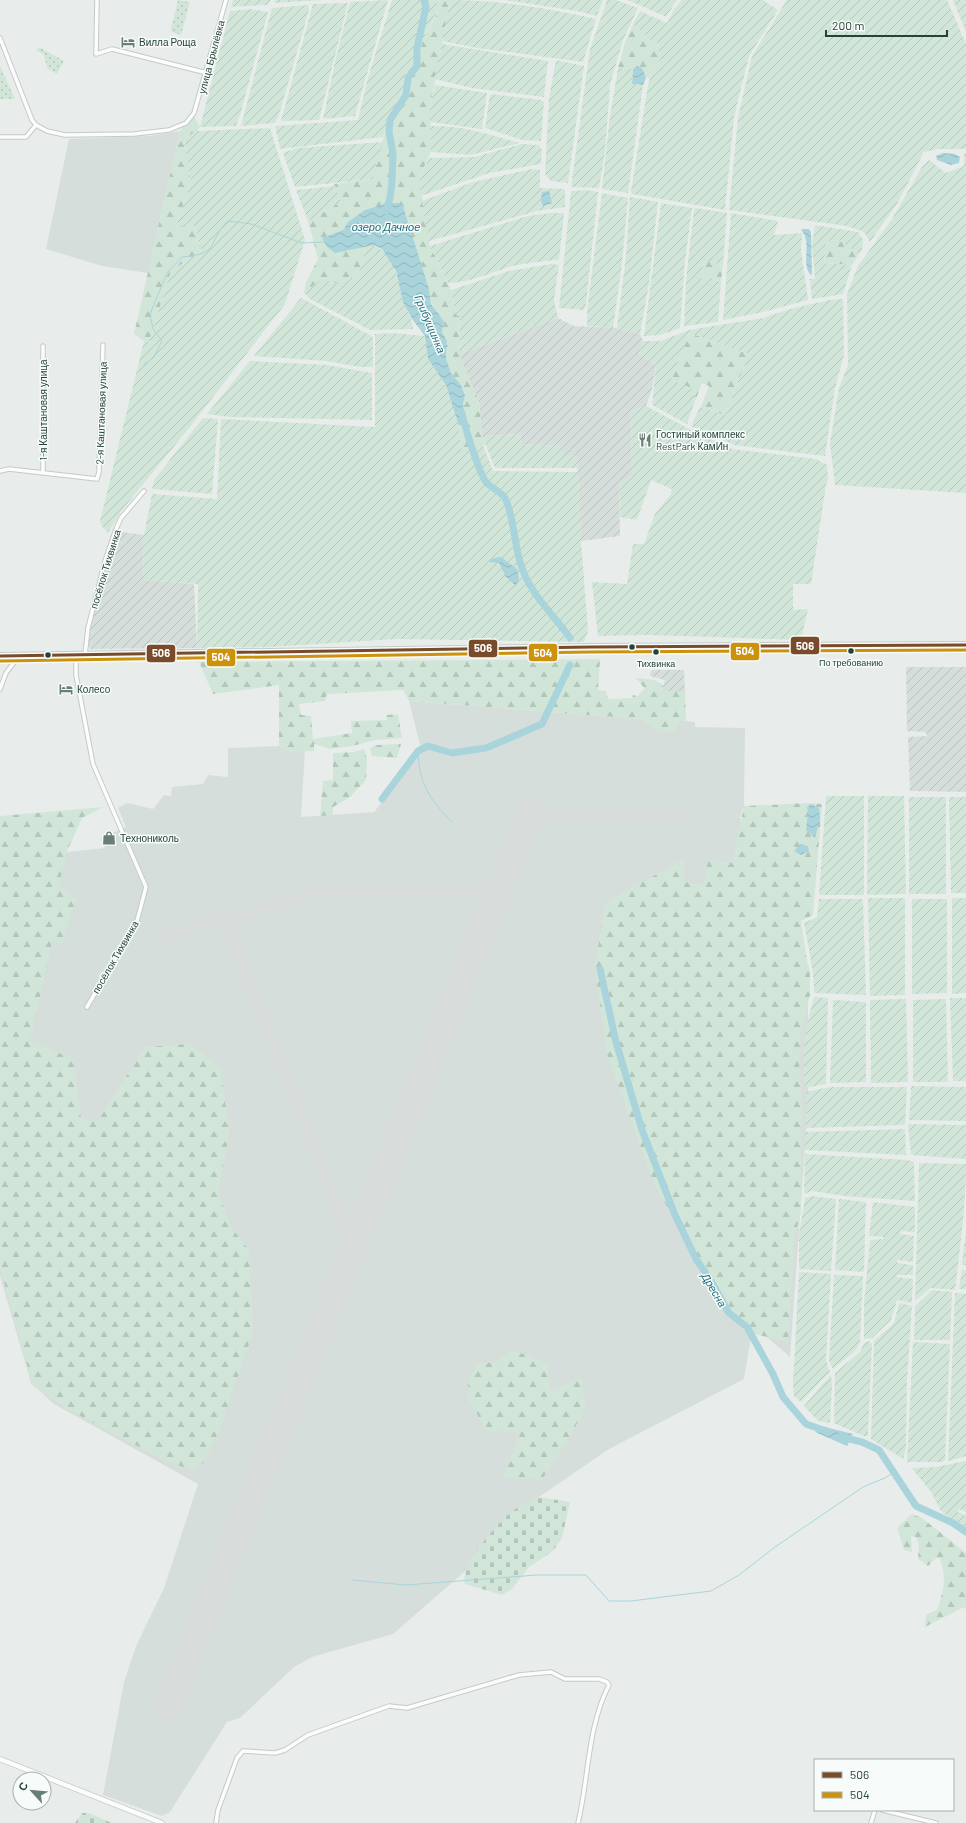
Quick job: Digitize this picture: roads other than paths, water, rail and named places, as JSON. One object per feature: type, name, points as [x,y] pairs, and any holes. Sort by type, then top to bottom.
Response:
[{"type":"main road","points":[[0,656],[591,647],[966,645]]},
{"type":"main road","points":[[0,1759],[162,1823]]},
{"type":"street","points":[[97,0],[96,54],[112,49],[207,73]]},
{"type":"street","name":"улица Брылёвка","points":[[36,125],[47,131],[66,135],[134,134],[169,130],[181,126],[194,113],[207,73],[226,0]]},
{"type":"street","points":[[0,38],[32,120],[36,125],[26,137],[0,137]]},
{"type":"street","name":"2-я Каштановая улица","points":[[43,473],[97,479],[99,472],[103,345]]},
{"type":"street","name":"1-я Каштановая улица","points":[[43,346],[43,473]]},
{"type":"street","points":[[0,471],[9,469],[43,473]]},
{"type":"street","name":"посёлок Тихвинка","points":[[85,655],[88,628],[105,561],[116,529],[121,518],[144,491]]},
{"type":"street","name":"посёлок Тихвинка","points":[[76,654],[76,675],[93,764],[146,887],[137,921],[86,1007]]},
{"type":"street","points":[[0,689],[6,673],[19,656]]},
{"type":"street","points":[[216,1823],[218,1810],[237,1758],[243,1751],[275,1753],[285,1750],[308,1735],[389,1706],[408,1708],[512,1677],[551,1672],[565,1679],[599,1679],[607,1682],[609,1685],[598,1714],[589,1749],[586,1788],[578,1823]]},
{"type":"street","points":[[871,1823],[874,1811]]},
{"type":"street","points":[[886,1811],[936,1823]]},
{"type":"water","points":[[637,66],[642,68],[646,78],[643,85],[632,84],[633,69]]},
{"type":"water","points":[[943,153],[955,154],[960,157],[959,163],[951,165],[937,160],[936,156]]},
{"type":"water","points":[[549,191],[552,203],[543,206],[541,201],[542,192]]},
{"type":"water","name":"озеро Дачное","points":[[388,203],[402,203],[429,289],[431,304],[444,321],[442,332],[447,341],[446,358],[451,373],[461,385],[465,395],[463,404],[466,422],[459,426],[446,385],[428,359],[425,336],[412,319],[403,302],[396,271],[382,249],[374,245],[335,253],[327,247],[322,238],[343,230],[348,222],[365,210]]},
{"type":"water","points":[[809,229],[811,232],[811,275],[806,265],[807,247],[801,230]]},
{"type":"water","points":[[501,557],[517,569],[519,579],[516,586],[506,577],[499,563],[489,562],[490,559]]},
{"type":"water","points":[[811,804],[819,808],[820,819],[815,838],[806,830],[808,812],[807,807]]},
{"type":"water","points":[[801,844],[808,846],[809,851],[801,855],[794,851]]},
{"type":"water","points":[[821,1426],[853,1434],[847,1446],[815,1432]]},
{"type":"waterway","name":"Грибущинка","points":[[386,211],[390,198],[392,182],[393,154],[389,132],[390,120],[406,95],[408,78],[417,66],[417,48],[426,7],[424,0]]},
{"type":"waterway","points":[[144,365],[154,357],[162,341],[153,329],[150,314],[167,273],[182,257],[203,253],[208,250],[212,246],[221,228],[228,221],[251,224],[302,243],[325,242]]},
{"type":"waterway","name":"Грибущинка","points":[[462,413],[472,449],[483,478],[488,484],[505,497],[509,508],[519,560],[526,578],[537,596],[570,638]]},
{"type":"waterway","name":"Грибущинка","points":[[518,571],[522,569]]},
{"type":"waterway","name":"Грибущинка","points":[[382,799],[418,751],[428,746],[452,753],[486,748],[542,724],[570,665]]},
{"type":"waterway","points":[[418,751],[420,773],[423,782],[431,798],[452,822]]},
{"type":"waterway","name":"Дресна","points":[[600,969],[616,1042],[642,1130],[675,1215],[696,1259],[711,1281],[729,1313],[747,1327],[773,1374],[783,1397],[806,1424],[826,1431]]},
{"type":"waterway","name":"Дресна","points":[[841,1437],[862,1442],[879,1450],[916,1506],[953,1523],[966,1532]]},
{"type":"waterway","points":[[352,1580],[406,1585],[537,1575],[586,1575],[609,1601],[631,1601],[711,1591],[739,1575],[775,1547],[863,1487],[885,1478],[894,1472]]},
{"type":"place","name":"Вилла Роща","points":[[128,42]]},
{"type":"place","name":"Гостиный комплекс RestPark КамИн","points":[[645,440]]},
{"type":"place","name":"По требованию","points":[[851,651]]},
{"type":"place","name":"Тихвинка","points":[[656,652]]},
{"type":"place","name":"Колесо","points":[[66,689]]},
{"type":"place","name":"Технониколь","points":[[109,838]]}]
